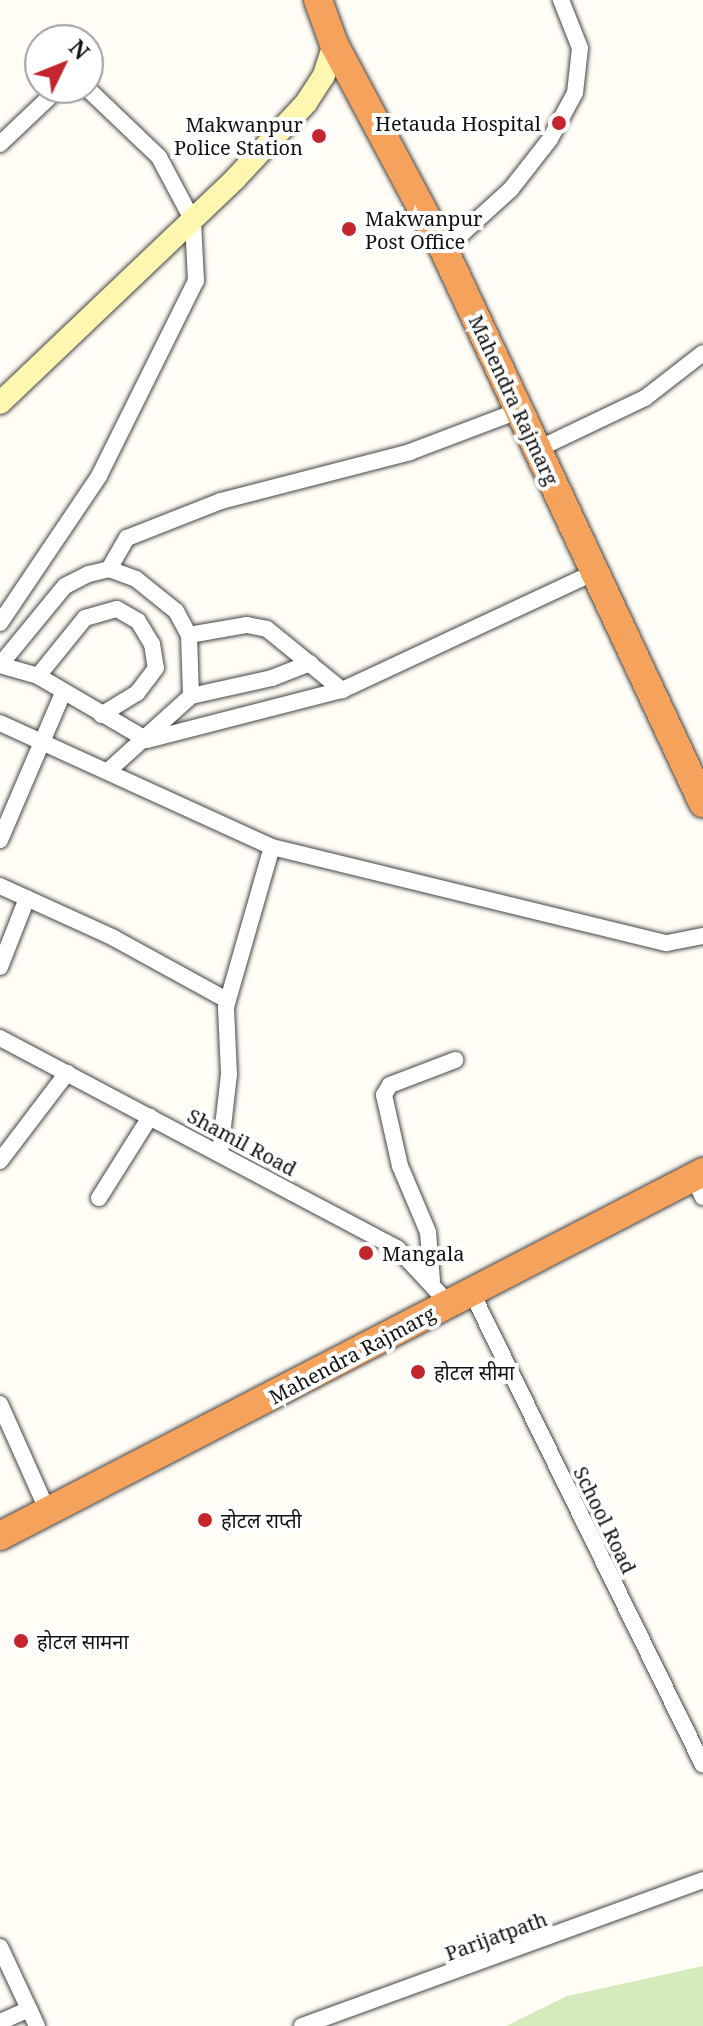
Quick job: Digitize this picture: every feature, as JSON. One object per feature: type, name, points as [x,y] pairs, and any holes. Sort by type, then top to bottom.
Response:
[{"type":"highway","name":"Mahendra Rajmarg","points":[[318,0],[334,44],[444,250],[703,803]]},
{"type":"highway","name":"Mahendra Rajmarg","points":[[0,1536],[461,1298],[700,1183]]},
{"type":"street","points":[[444,250],[511,189],[550,139],[575,93],[580,48],[561,0]]},
{"type":"street","points":[[0,403],[193,221],[306,103],[324,75],[334,44]]},
{"type":"street","points":[[0,144],[42,104]]},
{"type":"street","points":[[0,623],[99,476],[196,281],[193,221],[159,157],[104,104]]},
{"type":"street","points":[[538,449],[645,398],[703,353]]},
{"type":"street","points":[[518,411],[410,452],[221,501],[127,538],[109,569],[65,586],[0,665],[38,676],[147,740],[342,690],[595,572]]},
{"type":"street","points":[[109,569],[156,592],[176,611],[189,635],[191,696]]},
{"type":"street","points":[[38,676],[85,618],[117,609],[138,621],[152,644],[156,668],[137,693],[101,715]]},
{"type":"street","points":[[189,635],[247,625],[267,629],[342,690]]},
{"type":"street","points":[[109,770],[147,740],[191,696],[272,678],[310,663]]},
{"type":"street","points":[[0,840],[45,742],[63,693]]},
{"type":"street","points":[[0,723],[109,770],[272,847],[667,943],[703,936]]},
{"type":"street","points":[[220,1153],[229,1074],[227,1000],[272,847]]},
{"type":"street","points":[[0,886],[227,1000]]},
{"type":"street","points":[[0,967],[27,898]]},
{"type":"street","name":"Shamil Road","points":[[0,1038],[397,1248],[432,1281],[461,1298]]},
{"type":"street","points":[[432,1281],[428,1232],[400,1166],[384,1095],[390,1085],[455,1060]]},
{"type":"street","points":[[0,1161],[67,1073]]},
{"type":"street","points":[[99,1198],[150,1117]]},
{"type":"street","name":"School Road","points":[[461,1298],[703,1765]]},
{"type":"street","points":[[0,1404],[48,1512]]},
{"type":"street","name":"Parijatpath","points":[[313,2024],[703,1880]]},
{"type":"street","points":[[0,1947],[37,2026]]},
{"type":"street","points":[[0,2022],[29,2009]]},
{"type":"green space","points":[[703,1966],[703,2026],[506,2026],[567,1996]]},
{"type":"place","name":"Hetauda Hospital","points":[[559,123]]},
{"type":"place","name":"Makwanpur Police Station","points":[[319,136]]},
{"type":"place","name":"Makwanpur Post Office","points":[[349,229]]},
{"type":"place","name":"Mangala","points":[[366,1253]]},
{"type":"place","name":"होटल सीमा","points":[[418,1372]]},
{"type":"place","name":"होटल राप्ती","points":[[205,1520]]},
{"type":"place","name":"होटल सामना","points":[[21,1641]]}]
